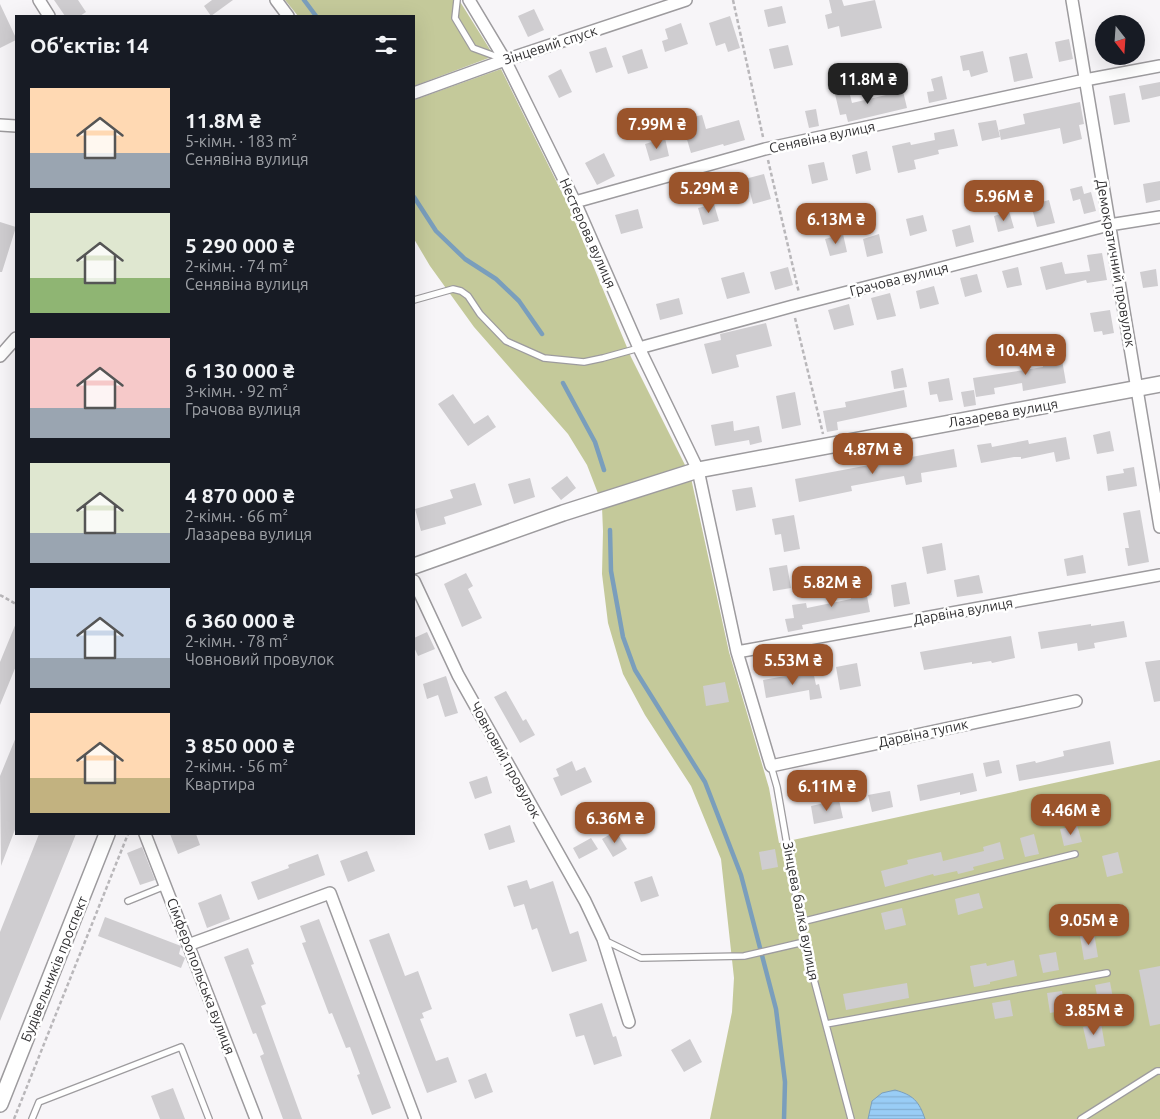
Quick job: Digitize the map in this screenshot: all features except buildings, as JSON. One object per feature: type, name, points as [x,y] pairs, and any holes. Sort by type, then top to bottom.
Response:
[{"type":"street","points":[[39,0],[48,15]]},
{"type":"street","points":[[276,0],[287,15]]},
{"type":"street","name":"Нестерова вулиця","points":[[469,0],[505,60],[575,202],[639,348],[698,470]]},
{"type":"street","name":"Зінцевий спуск","points":[[415,93],[505,60],[686,0]]},
{"type":"street","name":"Демократичний провулок","points":[[1072,0],[1160,527]]},
{"type":"street","name":"Сенявіна вулиця","points":[[575,202],[765,149],[1085,80],[1160,66]]},
{"type":"street","points":[[0,125],[15,128]]},
{"type":"street","name":"Грачова вулиця","points":[[639,348],[797,305],[1109,225],[1160,217]]},
{"type":"street","points":[[0,356],[15,339]]},
{"type":"street","name":"Лазарева вулиця","points":[[698,470],[1160,384]]},
{"type":"street","points":[[415,566],[563,513],[698,470]]},
{"type":"street","name":"Зінцева балка вулиця","points":[[698,470],[737,652],[771,766]]},
{"type":"street","name":"Дарвіна вулиця","points":[[737,652],[1160,575]]},
{"type":"street","name":"Човновий провулок","points":[[415,583],[458,675],[585,901],[602,939],[629,1022]]},
{"type":"street","name":"Дарвіна тупик","points":[[771,766],[1076,700]]},
{"type":"street","name":"Будівельників проспект","points":[[0,1104],[107,835]]},
{"type":"street","name":"Сімферопольська вулиця","points":[[145,835],[256,1119]]},
{"type":"street","points":[[188,945],[330,893],[415,1119]]},
{"type":"lane","points":[[457,0],[455,18],[473,48],[505,60]]},
{"type":"lane","points":[[415,300],[453,289],[461,291],[468,296],[480,314],[506,341],[544,358],[584,362],[610,357],[639,348]]},
{"type":"lane","name":"Зінцева балка вулиця","points":[[771,766],[777,787],[804,942],[851,1119]]},
{"type":"lane","points":[[801,922],[1075,854]]},
{"type":"lane","points":[[128,901],[166,886]]},
{"type":"lane","points":[[602,939],[641,958],[744,956],[804,942]]},
{"type":"lane","points":[[826,1024],[1107,972]]},
{"type":"lane","points":[[32,1119],[39,1102],[181,1047],[209,1119]]},
{"type":"lane","points":[[1081,1119],[1157,1071],[1160,1071]]},
{"type":"path","points":[[733,0],[826,446]]},
{"type":"path","points":[[0,595],[15,603]]},
{"type":"path","points":[[14,1119],[128,835]]},
{"type":"green space","points":[[285,0],[459,0],[494,56],[415,86],[415,15],[297,15]]},
{"type":"green space","points":[[501,69],[568,205],[631,357],[686,467],[599,496],[587,465],[568,434],[474,327],[430,266],[415,241],[415,100]]},
{"type":"green space","points":[[691,478],[729,652],[769,788],[779,843],[1160,760],[1160,1119],[710,1119],[732,1012],[734,978],[721,859],[691,786],[645,715],[623,674],[608,623],[602,574],[602,507]]},
{"type":"water","points":[[895,1090],[906,1094],[918,1103],[925,1119],[868,1119],[872,1101],[882,1093]]},
{"type":"waterway","points":[[304,0],[315,15]]},
{"type":"waterway","points":[[415,199],[436,231],[465,259],[496,279],[519,301],[542,334]]},
{"type":"waterway","points":[[563,383],[595,442],[604,470]]},
{"type":"waterway","points":[[610,530],[611,571],[623,637],[635,670],[705,782],[741,875],[776,1009],[785,1082],[784,1119]]}]
